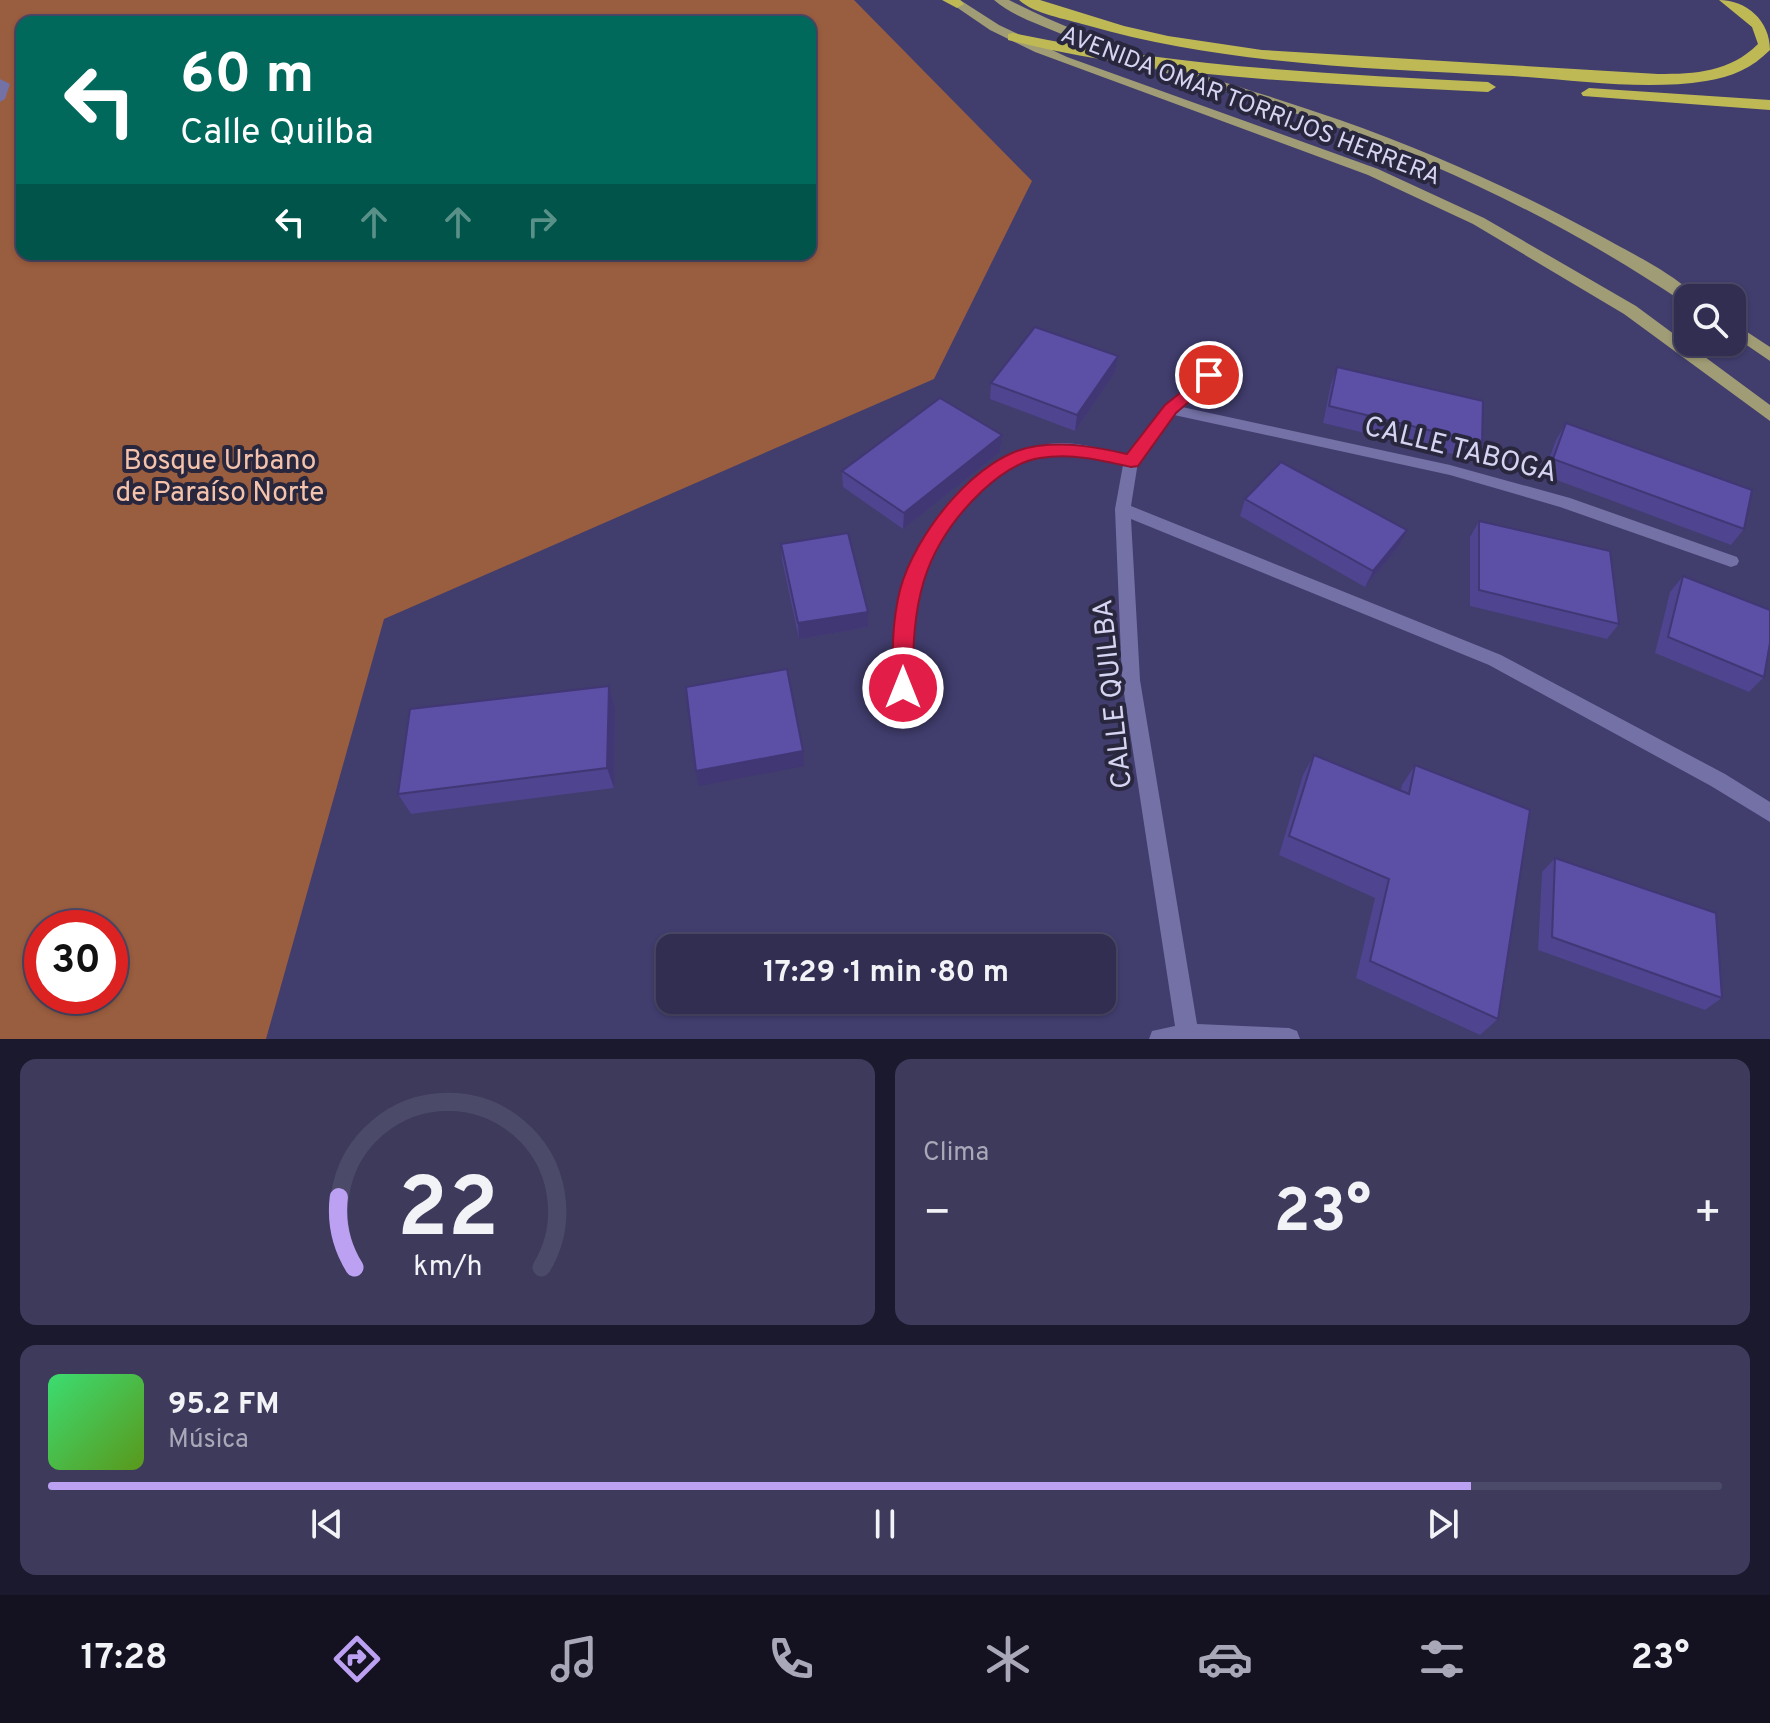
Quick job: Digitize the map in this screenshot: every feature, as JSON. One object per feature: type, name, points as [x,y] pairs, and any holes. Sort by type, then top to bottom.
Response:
[{"type":"highway","points":[[1026,0],[1148,39],[1280,59],[1641,79],[1698,78],[1727,73],[1752,62],[1766,45],[1759,25],[1726,0]]},
{"type":"highway","points":[[1013,37],[1053,47],[1204,70],[1770,105]]},
{"type":"main road","name":"AVENIDA OMAR TORRIJOS HERRERA","points":[[1000,0],[1041,22],[1144,60],[1338,124],[1430,160],[1525,202],[1643,266],[1674,288]]},
{"type":"main road","name":"AVENIDA OMAR TORRIJOS HERRERA","points":[[953,1],[1013,37],[1056,57],[1374,173],[1454,208],[1626,306],[1709,365],[1770,415]]},
{"type":"main road","points":[[1746,337],[1770,355]]},
{"type":"street","points":[[0,82],[5,84],[0,99]]},
{"type":"street","name":"CALLE QUILBA","points":[[1188,1035],[1131,680],[1123,509],[1131,461],[1170,409],[1209,375]]},
{"type":"street","name":"CALLE TABOGA","points":[[1170,409],[1450,470],[1564,502],[1731,561]]},
{"type":"street","points":[[903,688],[902,635],[909,591],[918,563],[938,529],[968,494],[991,472],[1034,452],[1080,450],[1131,461]]},
{"type":"street","points":[[1123,509],[1495,660],[1718,780],[1770,813]]},
{"type":"street","points":[[1160,1039],[1188,1035],[1289,1039]]},
{"type":"green space","name":"Bosque Urbano de Paraíso Norte","points":[[0,0],[854,0],[1032,181],[934,379],[384,619],[266,1039],[0,1039]]},
{"type":"building","points":[[1035,327],[1118,356],[1077,415],[991,383]]},
{"type":"building","points":[[1337,367],[1483,401],[1482,443],[1329,406]]},
{"type":"building","points":[[940,398],[1002,435],[904,513],[842,471]]},
{"type":"building","points":[[1566,423],[1752,490],[1744,529],[1553,459]]},
{"type":"building","points":[[1281,462],[1407,530],[1373,571],[1245,499]]},
{"type":"building","points":[[1479,521],[1610,551],[1619,624],[1479,590]]},
{"type":"building","points":[[848,533],[868,612],[798,623],[781,544]]},
{"type":"building","points":[[1683,576],[1770,610],[1770,643],[1764,677],[1668,637]]},
{"type":"building","points":[[787,669],[803,751],[696,771],[686,687]]},
{"type":"building","points":[[609,686],[607,768],[398,794],[410,709]]},
{"type":"building","points":[[1314,755],[1409,794],[1415,765],[1530,810],[1498,1019],[1370,961],[1389,879],[1289,836]]},
{"type":"building","points":[[1555,858],[1716,913],[1722,998],[1552,937]]},
{"type":"route","points":[[903,688],[902,635],[909,591],[918,563],[938,529],[968,494],[991,472],[1034,452],[1056,448],[1080,450],[1131,461],[1170,409],[1209,375]]}]
